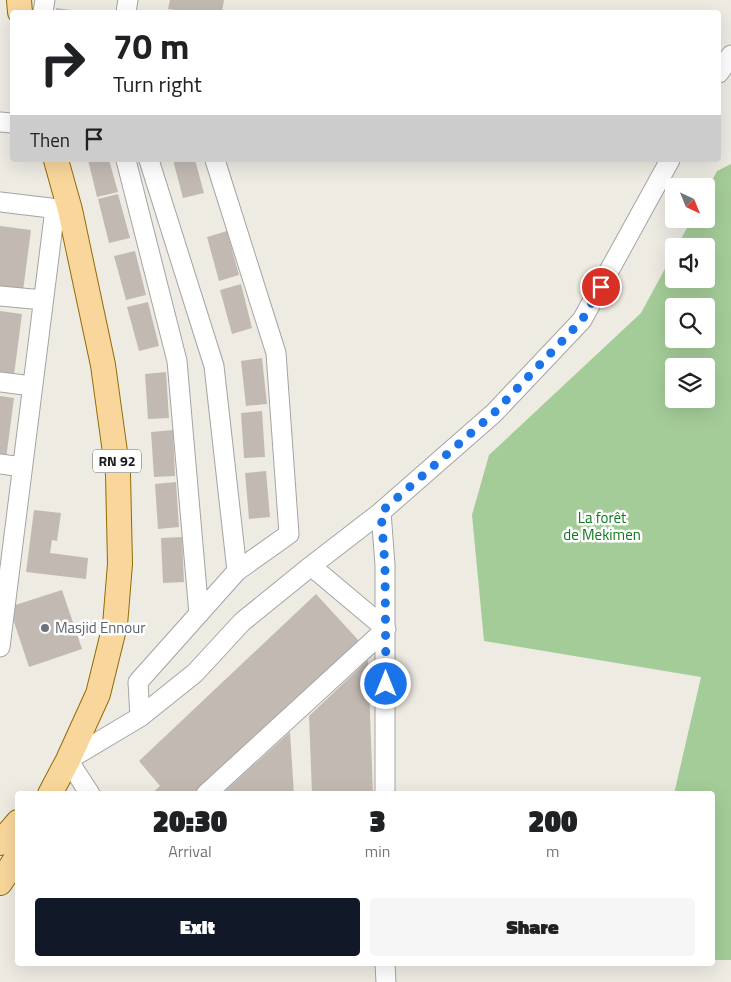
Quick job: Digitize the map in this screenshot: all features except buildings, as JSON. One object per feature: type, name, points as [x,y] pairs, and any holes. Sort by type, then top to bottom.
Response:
[{"type":"main road","name":"RN 92","points":[[56,162],[62,210],[103,365],[118,474],[120,564],[114,625],[98,694],[68,760]]},
{"type":"main road","points":[[43,791],[68,760]]},
{"type":"main road","points":[[52,791],[68,760]]},
{"type":"main road","points":[[0,843],[15,826]]},
{"type":"main road","points":[[0,883],[15,859]]},
{"type":"street","points":[[721,70],[731,56]]},
{"type":"street","points":[[127,162],[177,360],[199,614]]},
{"type":"street","points":[[150,162],[214,366],[237,571]]},
{"type":"street","points":[[140,717],[138,682],[237,571],[289,534],[276,353],[216,162]]},
{"type":"street","points":[[88,791],[68,760],[140,717],[195,673],[242,622],[381,512],[494,413],[582,320],[669,162]]},
{"type":"street","points":[[0,202],[62,210],[43,300],[22,467],[6,552],[0,643]]},
{"type":"street","points":[[0,296],[43,300]]},
{"type":"street","points":[[0,382],[32,386]]},
{"type":"street","points":[[0,464],[22,467]]},
{"type":"street","points":[[381,512],[385,565],[386,791]]},
{"type":"street","points":[[311,566],[386,629]]},
{"type":"street","points":[[209,791],[386,629]]},
{"type":"street","points":[[385,966],[386,982]]},
{"type":"green space","name":"La forêt de Mekimen","points":[[731,164],[731,960],[715,960],[715,791],[675,791],[701,677],[484,641],[472,515],[489,455],[641,313],[665,269],[665,288],[715,288],[715,238],[681,238],[687,228],[715,228],[715,178],[713,178],[717,171]]},
{"type":"place","name":"Masjid Ennour","points":[[45,628]]},
{"type":"route","points":[[386,684],[385,565],[381,512],[494,413],[582,320],[601,287]]}]
